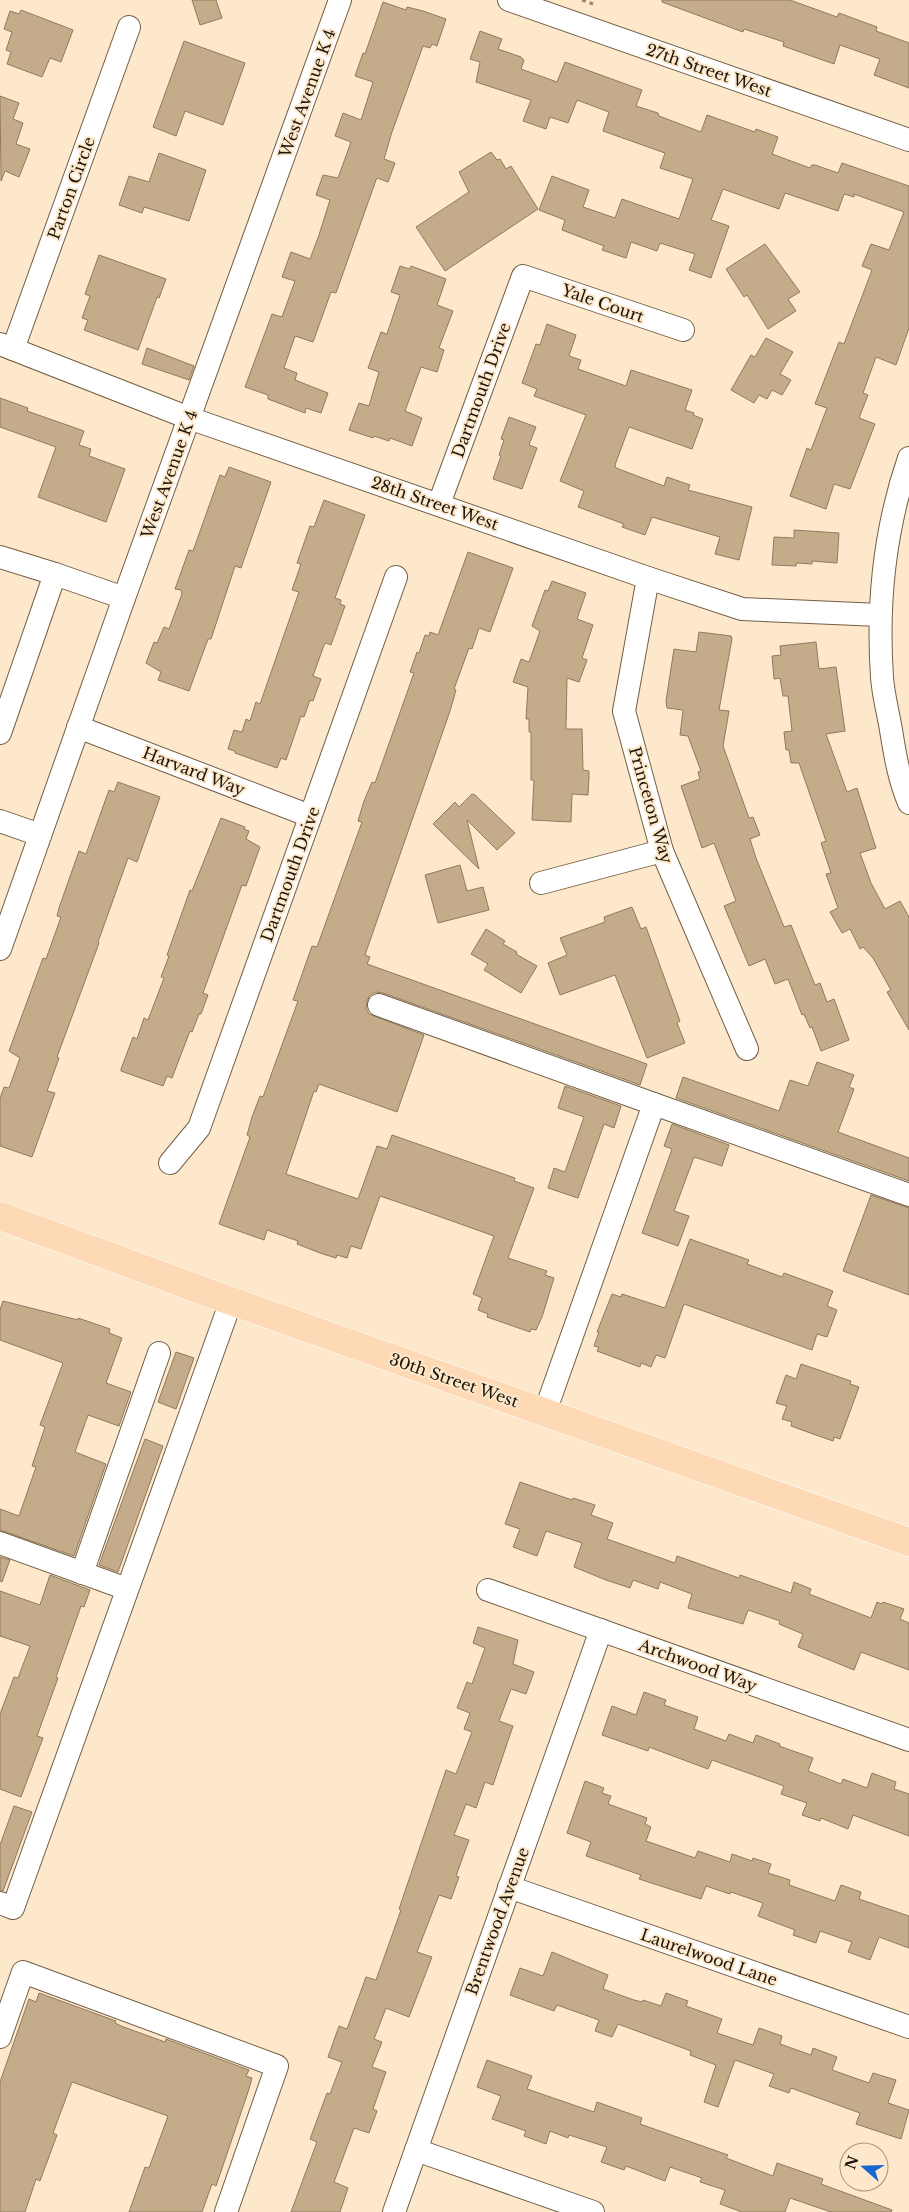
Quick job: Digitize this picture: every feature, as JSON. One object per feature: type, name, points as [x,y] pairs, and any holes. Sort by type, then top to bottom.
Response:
[{"type":"main road","name":"30th Street West","points":[[0,1216],[231,1301],[909,1542]]},
{"type":"street","name":"West Avenue K 4","points":[[0,949],[124,598],[340,0]]},
{"type":"street","name":"27th Street West","points":[[509,0],[909,140]]},
{"type":"street","name":"Parton Circle","points":[[7,346],[129,27]]},
{"type":"street","name":"Yale Court","points":[[523,276],[683,330]]},
{"type":"street","name":"Dartmouth Drive","points":[[440,504],[523,276]]},
{"type":"street","name":"28th Street West","points":[[7,346],[189,418],[742,609],[880,615]]},
{"type":"street","points":[[909,458],[903,475],[884,564],[880,615],[882,679],[900,781],[909,803]]},
{"type":"street","points":[[0,557],[124,598]]},
{"type":"street","points":[[0,733],[55,574]]},
{"type":"street","name":"Dartmouth Drive","points":[[170,1163],[199,1128],[396,577]]},
{"type":"street","name":"Princeton Way","points":[[648,578],[624,711],[662,852],[747,1050]]},
{"type":"street","name":"Harvard Way","points":[[78,727],[310,816]]},
{"type":"street","points":[[0,821],[40,835]]},
{"type":"street","points":[[541,883],[662,852]]},
{"type":"street","points":[[379,1005],[909,1195]]},
{"type":"street","points":[[545,1412],[654,1104]]},
{"type":"street","points":[[6,1906],[127,1589],[231,1301]]},
{"type":"street","points":[[82,1573],[159,1353]]},
{"type":"street","points":[[0,1543],[127,1589]]},
{"type":"street","name":"Archwood Way","points":[[488,1590],[909,1740]]},
{"type":"street","name":"Brentwood Avenue","points":[[394,2212],[601,1630]]},
{"type":"street","name":"Laurelwood Lane","points":[[509,1888],[909,2027]]},
{"type":"street","points":[[0,2037],[23,1972],[277,2066],[226,2212]]},
{"type":"street","points":[[416,2150],[594,2212]]},
{"type":"building","points":[[192,0],[216,0],[222,18],[200,25]]},
{"type":"building","points":[[662,0],[790,0],[837,17],[839,13],[877,27],[876,31],[909,43],[909,88],[874,75],[880,59],[840,45],[834,64],[783,46],[784,42],[744,29],[743,32],[662,2]]},
{"type":"building","points":[[383,2],[406,10],[407,7],[423,11],[446,19],[437,46],[432,44],[430,48],[423,46],[384,159],[395,163],[388,182],[377,178],[376,180],[336,293],[331,292],[313,342],[295,336],[284,368],[297,373],[295,380],[328,393],[321,413],[306,408],[305,413],[268,399],[268,395],[245,387],[272,314],[282,317],[295,281],[282,277],[291,252],[310,259],[319,235],[330,200],[316,195],[323,175],[338,178],[351,142],[335,136],[343,113],[361,120],[373,82],[355,76],[363,53],[365,54]]},
{"type":"building","points":[[21,10],[73,30],[61,62],[50,58],[42,77],[7,64],[11,52],[6,50],[12,32],[4,29],[10,11],[19,14]]},
{"type":"building","points":[[480,31],[502,39],[498,49],[521,57],[524,60],[521,69],[557,82],[565,62],[642,90],[636,106],[658,113],[659,116],[701,132],[707,115],[755,132],[756,129],[778,137],[772,154],[810,168],[812,165],[815,165],[838,173],[842,163],[909,186],[909,328],[896,365],[876,357],[863,393],[868,395],[859,418],[875,424],[850,489],[834,484],[826,509],[790,496],[807,448],[811,450],[827,408],[815,404],[839,342],[844,344],[872,270],[862,266],[871,244],[889,250],[904,212],[854,194],[854,197],[844,194],[838,211],[785,193],[779,209],[723,189],[711,220],[729,226],[711,278],[689,270],[695,254],[660,243],[657,251],[631,242],[626,258],[602,250],[604,246],[562,230],[565,220],[539,210],[552,176],[589,190],[583,207],[615,218],[622,199],[679,219],[693,179],[660,168],[665,153],[603,131],[609,112],[577,100],[568,123],[550,117],[546,129],[523,121],[531,100],[476,82],[480,62],[470,59]]},
{"type":"building","points":[[184,41],[245,63],[223,125],[185,111],[176,136],[153,127]]},
{"type":"building","points":[[0,96],[19,103],[13,119],[23,123],[16,144],[30,149],[19,177],[5,171],[1,181]]},
{"type":"building","points":[[491,152],[497,160],[500,159],[506,169],[511,166],[538,209],[445,271],[416,227],[469,192],[459,172]]},
{"type":"building","points":[[159,153],[206,170],[189,221],[144,207],[142,213],[119,205],[129,176],[149,182]]},
{"type":"building","points":[[765,244],[800,292],[788,299],[796,311],[768,329],[747,295],[744,297],[726,269]]},
{"type":"building","points":[[99,255],[166,279],[159,298],[157,297],[138,350],[84,330],[88,320],[82,318],[90,296],[85,294]]},
{"type":"building","points":[[400,266],[410,269],[411,266],[446,279],[437,305],[453,311],[439,348],[444,350],[437,372],[421,367],[405,411],[422,418],[412,446],[390,438],[389,441],[374,436],[373,438],[349,430],[359,403],[369,406],[379,372],[368,368],[381,332],[387,334],[400,295],[391,292]]},
{"type":"building","points":[[547,324],[576,335],[569,356],[581,360],[578,369],[626,386],[631,370],[692,390],[685,410],[703,419],[692,449],[629,427],[615,465],[616,468],[664,486],[667,477],[690,485],[688,490],[752,507],[739,560],[715,554],[720,537],[652,517],[645,535],[622,527],[624,524],[578,507],[584,491],[560,481],[586,415],[534,396],[537,389],[522,383],[536,344],[540,345]]},
{"type":"building","points":[[766,338],[793,352],[780,374],[791,380],[782,395],[772,390],[767,399],[759,395],[754,403],[731,390],[751,355],[755,357]]},
{"type":"building","points":[[147,348],[194,366],[189,380],[142,364]]},
{"type":"building","points":[[0,398],[28,408],[27,411],[84,431],[79,445],[91,449],[89,456],[125,469],[106,522],[38,497],[56,447],[0,427]]},
{"type":"building","points":[[509,417],[536,427],[529,445],[537,448],[522,489],[493,479],[501,456],[499,455],[504,440],[501,439]]},
{"type":"building","points":[[229,467],[271,482],[241,568],[235,566],[211,639],[208,639],[189,691],[158,680],[161,672],[146,663],[154,642],[157,643],[164,627],[169,629],[182,594],[181,590],[175,589],[189,550],[193,551],[220,475],[225,477]]},
{"type":"building","points":[[324,500],[365,515],[335,598],[341,600],[340,604],[345,606],[331,645],[326,643],[324,645],[313,676],[321,679],[313,701],[310,700],[304,717],[301,716],[286,760],[281,758],[277,768],[228,749],[234,730],[242,732],[246,719],[250,721],[256,702],[260,704],[299,592],[292,590],[301,564],[297,563],[310,526],[314,527]]},
{"type":"building","points":[[794,530],[839,533],[837,563],[812,561],[812,564],[797,563],[796,566],[772,565],[774,537],[794,538]]},
{"type":"building","points":[[468,552],[513,568],[490,632],[479,628],[472,649],[469,648],[454,689],[456,690],[450,711],[365,955],[370,957],[367,964],[647,1064],[640,1085],[376,992],[370,995],[367,1001],[366,1008],[369,1014],[424,1035],[397,1112],[319,1084],[316,1092],[314,1091],[286,1174],[358,1199],[377,1146],[387,1149],[392,1135],[515,1178],[514,1181],[534,1188],[508,1258],[547,1271],[545,1275],[554,1278],[542,1317],[536,1330],[531,1329],[530,1332],[487,1317],[488,1314],[478,1310],[482,1298],[473,1294],[494,1236],[424,1211],[380,1196],[361,1249],[351,1246],[347,1258],[337,1255],[336,1258],[320,1253],[297,1244],[298,1241],[267,1230],[264,1240],[219,1224],[250,1137],[247,1135],[252,1117],[260,1096],[263,1097],[298,1001],[293,1000],[312,946],[317,947],[362,822],[358,821],[364,801],[372,782],[375,783],[414,673],[410,672],[417,652],[419,653],[425,635],[429,636],[430,632],[438,635]]},
{"type":"building","points":[[552,581],[586,593],[577,619],[593,625],[582,658],[587,660],[579,682],[567,678],[566,729],[582,729],[583,770],[589,771],[588,795],[572,794],[571,822],[532,820],[534,780],[531,780],[531,732],[529,732],[529,719],[526,719],[528,687],[513,682],[521,659],[529,662],[540,631],[532,626],[545,590],[548,591]]},
{"type":"building","points":[[699,632],[731,636],[719,710],[729,711],[723,746],[749,818],[753,817],[760,835],[750,839],[784,927],[791,925],[815,985],[820,983],[827,1002],[834,999],[849,1040],[821,1051],[812,1027],[810,1028],[804,1014],[802,1015],[788,979],[775,984],[765,959],[749,966],[724,906],[736,901],[714,843],[702,848],[681,786],[700,779],[698,772],[701,771],[688,736],[680,735],[683,710],[667,708],[666,701],[674,649],[696,652]]},
{"type":"building","points":[[816,642],[819,669],[836,667],[845,731],[826,734],[847,792],[857,788],[876,848],[860,853],[871,883],[885,909],[900,901],[909,917],[909,1030],[887,992],[891,990],[873,958],[863,947],[860,949],[850,929],[842,933],[830,912],[838,908],[826,874],[831,873],[821,843],[826,841],[799,763],[791,763],[789,750],[786,750],[784,732],[792,731],[788,696],[783,696],[780,678],[774,679],[772,656],[781,655],[780,646]]},
{"type":"building","points":[[118,782],[160,797],[137,862],[128,858],[57,1057],[59,1058],[47,1091],[55,1093],[32,1157],[0,1146],[0,1098],[4,1087],[9,1088],[20,1058],[9,1051],[43,958],[46,959],[61,917],[57,916],[59,908],[79,851],[86,854],[109,790],[114,792]]},
{"type":"building","points":[[472,794],[515,833],[497,850],[467,820],[479,869],[433,824],[455,802],[459,807]]},
{"type":"building","points":[[221,818],[245,827],[244,829],[249,831],[246,839],[260,847],[246,886],[242,885],[203,993],[208,995],[201,1014],[199,1014],[192,1032],[190,1031],[172,1078],[167,1076],[163,1086],[121,1071],[121,1069],[133,1037],[137,1039],[144,1018],[148,1020],[164,978],[161,977],[169,956],[167,955],[190,890],[192,891]]},
{"type":"building","points":[[460,865],[467,891],[483,887],[489,910],[438,923],[425,875]]},
{"type":"building","points":[[632,907],[641,929],[646,927],[680,1021],[677,1023],[685,1043],[647,1058],[615,975],[560,995],[548,963],[567,955],[560,938],[605,922],[604,917]]},
{"type":"building","points":[[486,929],[505,941],[503,944],[517,952],[516,954],[537,966],[521,993],[484,970],[488,964],[471,954]]},
{"type":"building","points":[[817,1062],[854,1075],[849,1087],[854,1089],[838,1132],[909,1158],[909,1181],[676,1098],[683,1077],[779,1111],[790,1080],[808,1086]]},
{"type":"building","points":[[565,1086],[621,1106],[614,1128],[604,1124],[578,1198],[548,1188],[554,1168],[565,1172],[584,1117],[558,1108]]},
{"type":"building","points":[[672,1124],[729,1145],[722,1166],[694,1157],[674,1211],[689,1216],[678,1246],[642,1233],[672,1149],[664,1146]]},
{"type":"building","points":[[871,1195],[909,1208],[909,1295],[843,1271]]},
{"type":"building","points":[[690,1239],[749,1260],[747,1264],[782,1277],[784,1273],[833,1291],[827,1306],[837,1310],[827,1337],[817,1334],[812,1350],[684,1304],[665,1358],[656,1355],[651,1367],[641,1363],[640,1367],[597,1351],[599,1347],[594,1346],[599,1332],[597,1332],[612,1294],[621,1297],[622,1294],[665,1308]]},
{"type":"building","points":[[3,1301],[78,1320],[78,1318],[110,1329],[109,1333],[122,1338],[106,1383],[131,1392],[119,1426],[88,1415],[75,1452],[106,1464],[74,1556],[0,1530],[0,1509],[19,1516],[36,1467],[32,1466],[45,1427],[40,1425],[63,1363],[0,1340],[0,1310]]},
{"type":"building","points":[[176,1352],[194,1358],[176,1409],[158,1402]]},
{"type":"building","points":[[801,1364],[851,1381],[850,1384],[859,1387],[840,1439],[834,1437],[833,1441],[791,1426],[792,1422],[782,1419],[787,1406],[776,1403],[786,1375],[796,1379]]},
{"type":"building","points":[[145,1439],[163,1446],[118,1572],[99,1565]]},
{"type":"building","points":[[520,1482],[572,1500],[573,1498],[595,1505],[591,1515],[613,1523],[607,1539],[675,1563],[677,1556],[739,1578],[740,1575],[791,1593],[794,1582],[811,1589],[809,1594],[871,1618],[877,1602],[882,1604],[883,1602],[904,1609],[900,1619],[909,1623],[909,1670],[861,1652],[854,1670],[798,1647],[803,1634],[779,1624],[780,1621],[748,1610],[743,1624],[688,1608],[692,1594],[660,1582],[658,1589],[633,1580],[630,1588],[606,1580],[574,1567],[582,1543],[546,1531],[537,1556],[513,1547],[520,1529],[505,1524]]},
{"type":"building","points":[[0,1557],[10,1560],[2,1582],[0,1581]]},
{"type":"building","points":[[50,1575],[90,1590],[84,1607],[81,1606],[56,1677],[58,1678],[37,1736],[43,1738],[21,1797],[0,1789],[0,1714],[14,1677],[18,1678],[30,1646],[0,1636],[0,1591],[40,1605]]},
{"type":"building","points":[[478,1627],[518,1640],[513,1664],[534,1672],[526,1694],[511,1689],[499,1721],[513,1726],[493,1785],[485,1782],[476,1808],[466,1804],[454,1835],[469,1840],[456,1876],[459,1877],[451,1899],[439,1895],[417,1952],[432,1957],[409,2017],[386,2008],[374,2039],[382,2042],[372,2067],[386,2072],[373,2109],[377,2111],[369,2133],[354,2128],[334,2182],[348,2188],[340,2212],[291,2212],[317,2142],[310,2139],[327,2093],[330,2094],[342,2062],[328,2057],[339,2026],[347,2029],[366,1977],[376,1980],[401,1910],[399,1909],[446,1770],[456,1774],[472,1732],[464,1729],[470,1713],[457,1708],[467,1682],[472,1684],[485,1648],[473,1643]]},
{"type":"building","points":[[644,1692],[666,1700],[664,1705],[698,1717],[694,1729],[726,1741],[729,1734],[753,1743],[756,1735],[780,1744],[779,1746],[813,1758],[808,1771],[841,1784],[843,1779],[867,1788],[872,1773],[896,1782],[894,1789],[909,1794],[909,1836],[853,1815],[848,1829],[821,1818],[820,1821],[802,1815],[807,1803],[781,1794],[784,1786],[712,1760],[708,1769],[649,1747],[648,1751],[602,1735],[612,1706],[636,1715]]},
{"type":"building","points":[[585,1781],[604,1788],[602,1793],[611,1796],[608,1804],[647,1818],[645,1824],[651,1827],[646,1841],[695,1858],[698,1851],[730,1862],[732,1854],[752,1861],[753,1858],[771,1864],[768,1873],[790,1880],[789,1885],[835,1901],[841,1885],[861,1892],[859,1899],[909,1916],[909,1948],[879,1937],[870,1960],[848,1952],[852,1942],[820,1931],[816,1943],[793,1935],[795,1930],[758,1916],[763,1903],[706,1886],[701,1899],[639,1879],[641,1875],[586,1856],[591,1842],[567,1833]]},
{"type":"building","points":[[14,1806],[32,1812],[3,1891],[0,1890],[0,1845]]},
{"type":"building","points":[[552,1952],[608,1975],[603,1989],[634,2000],[642,2002],[643,2000],[661,2006],[666,1993],[688,2001],[686,2006],[722,2019],[717,2033],[753,2045],[759,2028],[782,2036],[780,2044],[811,2055],[813,2048],[837,2057],[832,2070],[869,2083],[873,2073],[896,2080],[888,2103],[909,2110],[901,2139],[856,2124],[860,2113],[791,2088],[789,2093],[769,2086],[774,2074],[735,2060],[718,2107],[704,2102],[716,2065],[690,2055],[691,2051],[618,2024],[612,2037],[595,2031],[599,2020],[557,2005],[554,2011],[510,1995],[520,1968],[543,1976]]},
{"type":"building","points":[[39,1993],[116,2021],[115,2023],[121,2026],[165,2042],[166,2039],[249,2070],[246,2076],[252,2078],[249,2089],[216,2186],[212,2184],[202,2212],[129,2212],[145,2167],[149,2168],[168,2116],[72,2082],[53,2133],[57,2135],[40,2181],[36,2179],[25,2212],[0,2212],[0,2082],[29,1999],[36,2002]]},
{"type":"building","points":[[487,2060],[532,2076],[527,2089],[594,2112],[597,2102],[642,2118],[640,2124],[728,2155],[726,2158],[773,2176],[777,2163],[823,2179],[821,2184],[839,2192],[892,2210],[891,2212],[831,2212],[790,2198],[785,2212],[742,2212],[720,2204],[725,2190],[700,2182],[702,2178],[670,2167],[665,2181],[626,2166],[624,2170],[601,2162],[607,2147],[569,2135],[568,2138],[550,2131],[546,2144],[524,2136],[526,2131],[492,2119],[501,2096],[477,2087]]}]
